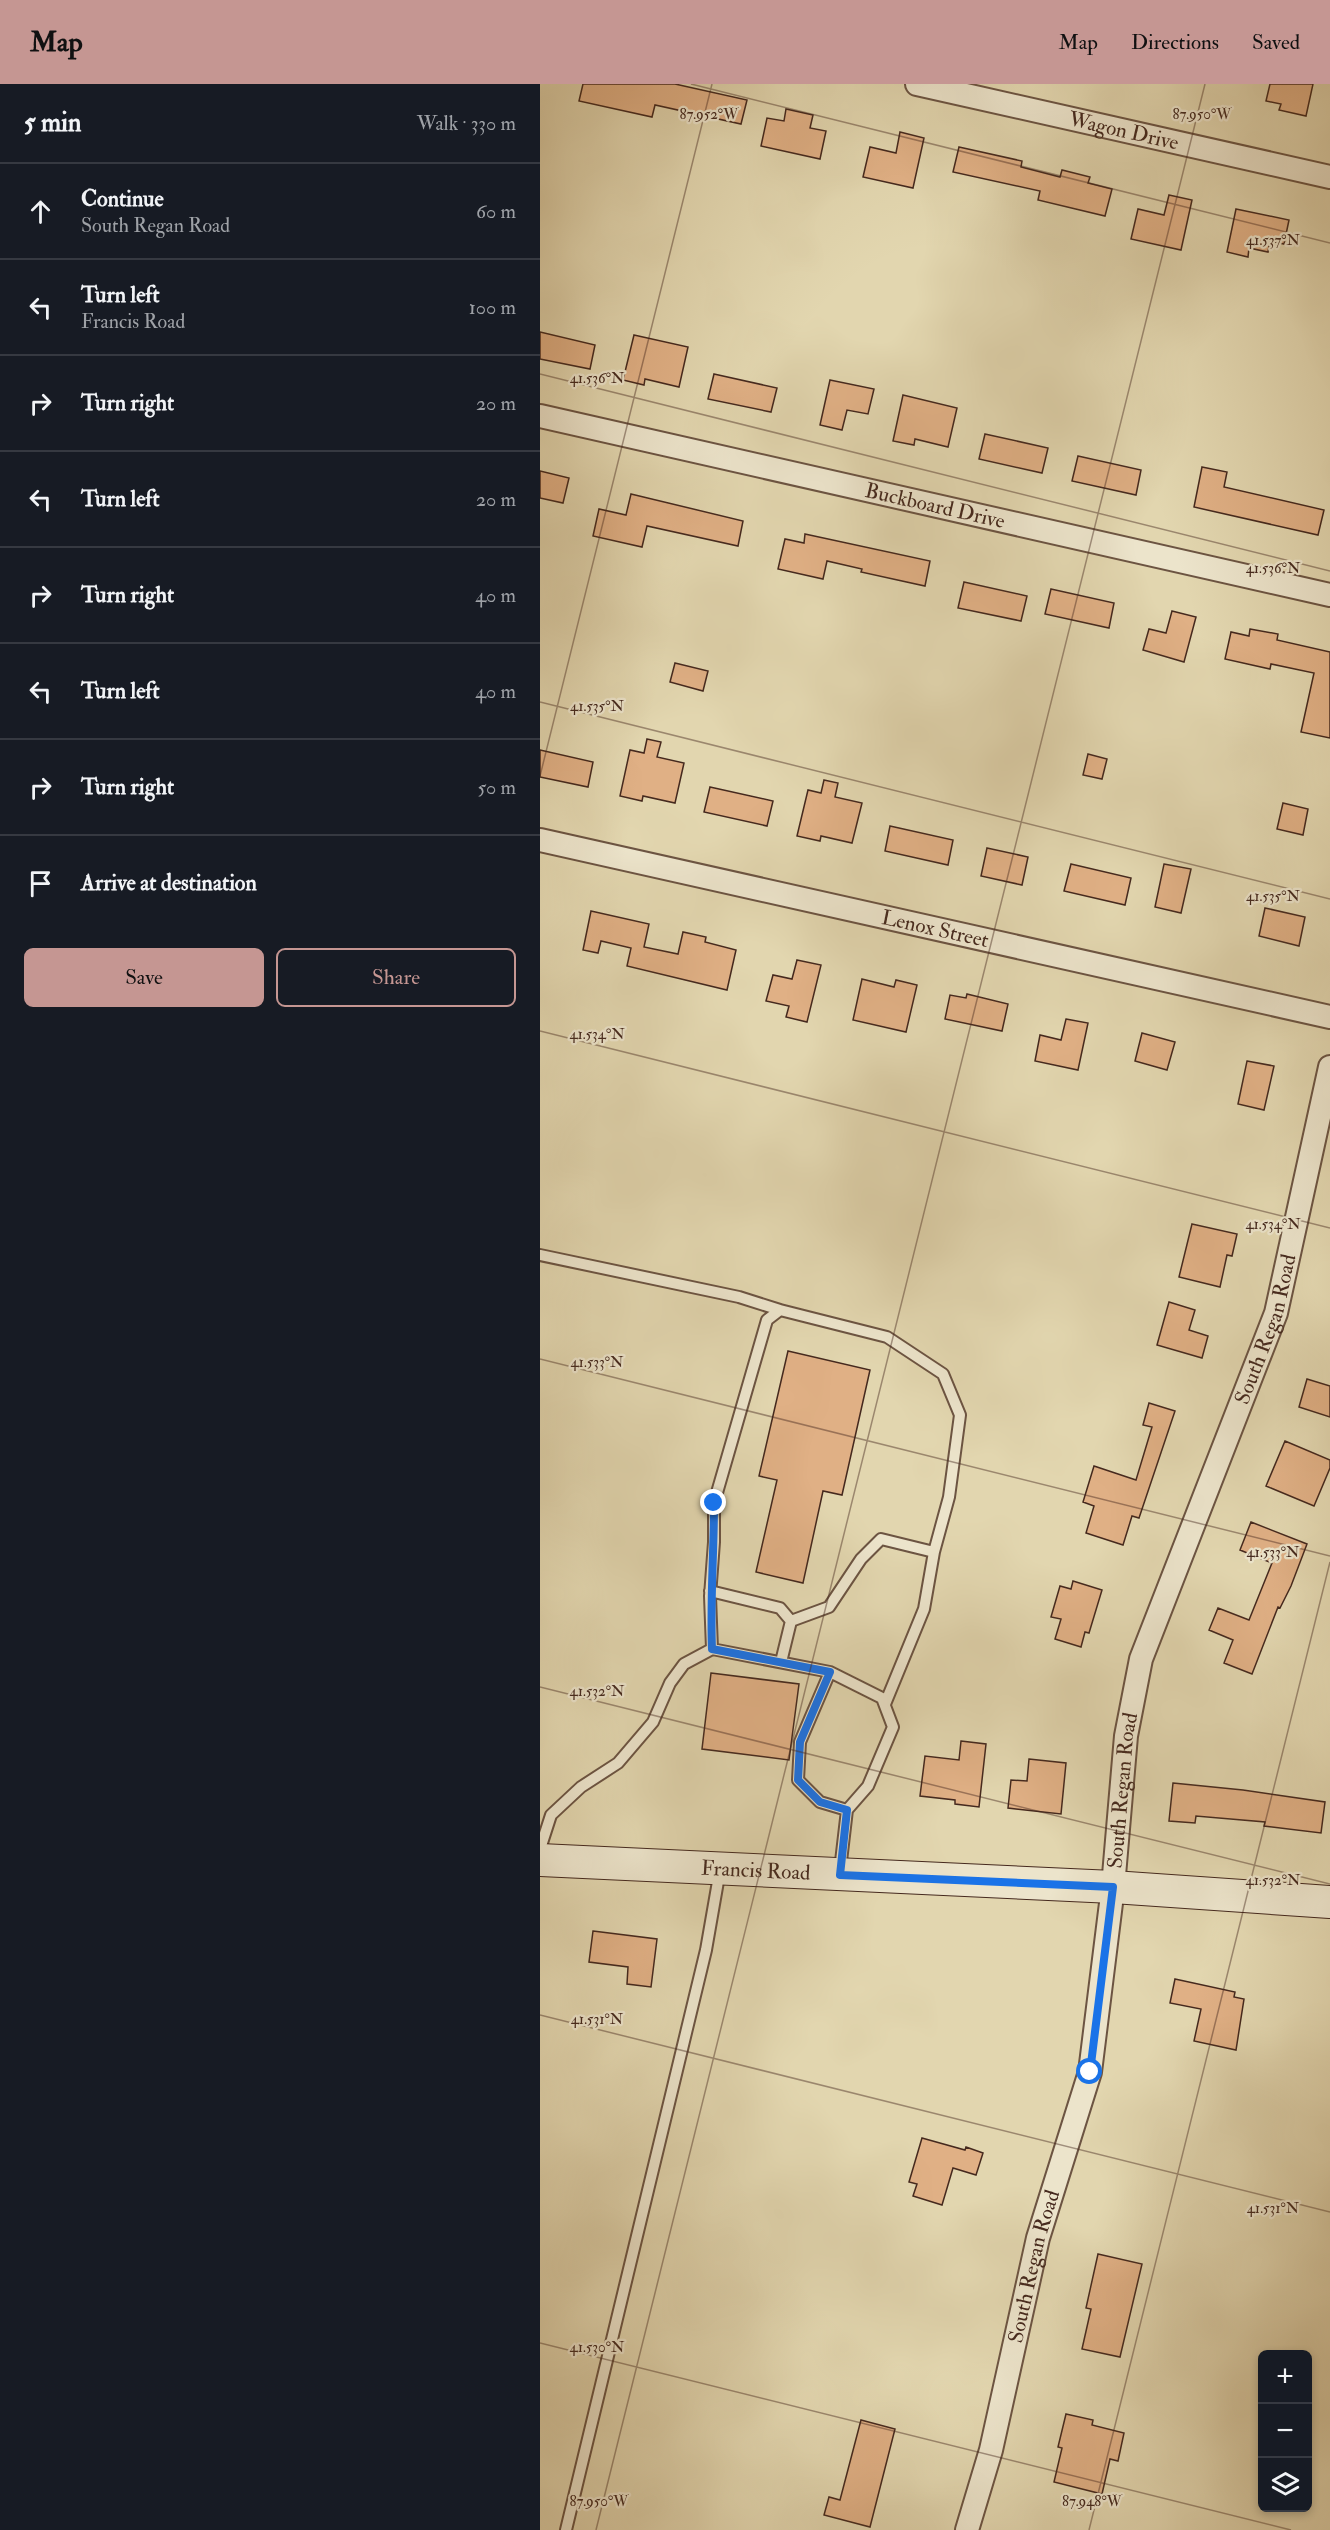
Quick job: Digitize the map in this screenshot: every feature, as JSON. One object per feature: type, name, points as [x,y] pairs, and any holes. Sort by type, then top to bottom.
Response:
[{"type":"street","name":"Wagon Drive","points":[[917,84],[1330,177]]},
{"type":"street","name":"Buckboard Drive","points":[[540,416],[1330,595]]},
{"type":"street","name":"Lenox Street","points":[[540,840],[1330,1017]]},
{"type":"street","name":"South Regan Road","points":[[967,2530],[991,2450],[1038,2238],[1090,2072],[1113,1887],[1126,1736],[1141,1659],[1276,1313],[1330,1067]]},
{"type":"street","name":"Francis Road","points":[[540,1860],[1113,1887],[1330,1902]]},
{"type":"lane","points":[[540,1255],[739,1297],[780,1310],[887,1337],[943,1374],[960,1415],[949,1497],[934,1552],[924,1609],[885,1704]]},
{"type":"lane","points":[[712,1649],[710,1591],[714,1503],[767,1320],[780,1310]]},
{"type":"lane","points":[[790,1621],[829,1607],[861,1559],[880,1539],[934,1552]]},
{"type":"lane","points":[[710,1591],[780,1608],[790,1621],[781,1662]]},
{"type":"lane","points":[[540,1849],[551,1815],[581,1787],[618,1762],[653,1722],[670,1683],[684,1664],[712,1649],[830,1672],[882,1698],[893,1727],[868,1786],[847,1810],[840,1875]]},
{"type":"lane","points":[[830,1672],[800,1742],[798,1780],[820,1802],[847,1810]]},
{"type":"lane","points":[[566,2530],[706,1950],[720,1870]]},
{"type":"building","points":[[583,84],[675,84],[747,100],[741,124],[655,105],[652,117],[579,101]]},
{"type":"building","points":[[1270,84],[1313,84],[1306,116],[1279,110],[1281,104],[1266,101]]},
{"type":"building","points":[[786,109],[813,115],[810,128],[826,131],[820,159],[761,146],[767,118],[784,121]]},
{"type":"building","points":[[900,132],[924,138],[913,188],[863,177],[870,147],[896,153]]},
{"type":"building","points":[[959,147],[1022,161],[1021,167],[1060,177],[1062,170],[1090,177],[1088,183],[1112,189],[1105,216],[1038,200],[1040,191],[953,172]]},
{"type":"building","points":[[1169,195],[1192,200],[1181,250],[1131,239],[1138,209],[1164,215]]},
{"type":"building","points":[[1236,209],[1289,220],[1284,244],[1270,241],[1268,252],[1249,248],[1248,257],[1227,252]]},
{"type":"building","points":[[540,332],[595,345],[590,369],[540,359]]},
{"type":"building","points":[[634,335],[688,347],[679,387],[645,379],[644,385],[623,380]]},
{"type":"building","points":[[714,374],[777,388],[771,412],[708,399]]},
{"type":"building","points":[[830,380],[874,389],[868,414],[847,410],[842,430],[820,425]]},
{"type":"building","points":[[903,395],[957,408],[948,447],[915,439],[914,445],[893,441]]},
{"type":"building","points":[[985,434],[1048,448],[1042,473],[979,459]]},
{"type":"building","points":[[1078,456],[1141,470],[1136,495],[1072,481]]},
{"type":"building","points":[[1202,467],[1227,472],[1224,487],[1324,510],[1318,535],[1194,507]]},
{"type":"building","points":[[540,471],[569,478],[563,503],[540,498]]},
{"type":"building","points":[[631,494],[743,521],[738,546],[647,526],[642,547],[593,536],[599,509],[626,515]]},
{"type":"building","points":[[805,534],[930,561],[925,586],[861,572],[862,569],[827,561],[823,579],[778,569],[785,539],[804,543]]},
{"type":"building","points":[[964,582],[1027,596],[1021,621],[958,608]]},
{"type":"building","points":[[1051,589],[1114,603],[1109,628],[1045,614]]},
{"type":"building","points":[[1172,611],[1196,617],[1184,662],[1143,650],[1149,629],[1166,633]]},
{"type":"building","points":[[1250,629],[1278,634],[1277,640],[1330,652],[1330,738],[1301,732],[1314,673],[1271,664],[1270,669],[1225,659],[1231,632],[1249,636]]},
{"type":"building","points":[[675,663],[708,671],[703,691],[670,682]]},
{"type":"building","points":[[647,739],[661,742],[657,757],[684,763],[675,803],[643,796],[642,801],[620,796],[630,750],[644,753]]},
{"type":"building","points":[[540,750],[593,762],[588,787],[540,777]]},
{"type":"building","points":[[1088,754],[1107,759],[1102,779],[1083,775]]},
{"type":"building","points":[[824,780],[838,783],[835,797],[862,803],[852,843],[821,836],[820,841],[797,836],[808,790],[821,793]]},
{"type":"building","points":[[710,787],[773,801],[767,826],[704,812]]},
{"type":"building","points":[[1283,803],[1308,809],[1303,835],[1277,829]]},
{"type":"building","points":[[890,826],[953,840],[948,865],[885,851]]},
{"type":"building","points":[[987,848],[1028,857],[1022,885],[981,876]]},
{"type":"building","points":[[1071,864],[1131,878],[1125,905],[1064,891]]},
{"type":"building","points":[[1164,864],[1191,869],[1181,913],[1155,907]]},
{"type":"building","points":[[1265,908],[1305,917],[1299,946],[1259,936]]},
{"type":"building","points":[[591,911],[649,924],[644,947],[678,954],[683,932],[706,937],[705,942],[736,950],[727,990],[627,966],[631,948],[601,941],[598,953],[583,950]]},
{"type":"building","points":[[797,960],[821,965],[807,1022],[786,1017],[789,1006],[766,1001],[773,975],[792,979]]},
{"type":"building","points":[[862,979],[894,987],[896,980],[917,985],[906,1032],[853,1020]]},
{"type":"building","points":[[967,994],[1008,1004],[1002,1031],[945,1019],[950,995],[966,998]]},
{"type":"building","points":[[1066,1019],[1088,1023],[1078,1070],[1035,1061],[1040,1035],[1061,1040]]},
{"type":"building","points":[[1142,1033],[1175,1042],[1167,1070],[1135,1061]]},
{"type":"building","points":[[1247,1061],[1274,1066],[1264,1110],[1238,1104]]},
{"type":"building","points":[[1192,1224],[1237,1234],[1232,1256],[1227,1255],[1220,1287],[1179,1277]]},
{"type":"building","points":[[1169,1302],[1195,1310],[1189,1330],[1208,1336],[1202,1358],[1157,1345]]},
{"type":"building","points":[[788,1351],[870,1370],[842,1495],[823,1491],[803,1583],[756,1572],[777,1480],[759,1476]]},
{"type":"building","points":[[1307,1379],[1330,1386],[1330,1417],[1299,1407]]},
{"type":"building","points":[[1149,1403],[1175,1411],[1139,1518],[1132,1516],[1123,1545],[1086,1533],[1094,1506],[1083,1502],[1094,1466],[1136,1480],[1152,1427],[1143,1425]]},
{"type":"building","points":[[1285,1441],[1330,1460],[1330,1468],[1314,1506],[1266,1486]]},
{"type":"building","points":[[1251,1522],[1307,1544],[1291,1586],[1280,1608],[1278,1607],[1252,1674],[1224,1663],[1233,1640],[1209,1630],[1218,1608],[1249,1620],[1272,1563],[1240,1550]]},
{"type":"building","points":[[1073,1581],[1102,1590],[1089,1633],[1085,1632],[1081,1647],[1055,1639],[1061,1619],[1051,1617],[1060,1586],[1071,1589]]},
{"type":"building","points":[[711,1673],[799,1684],[789,1760],[702,1749]]},
{"type":"building","points":[[961,1741],[986,1744],[979,1807],[955,1804],[955,1800],[920,1796],[925,1756],[959,1760]]},
{"type":"building","points":[[1029,1759],[1066,1763],[1061,1814],[1008,1808],[1011,1780],[1027,1781]]},
{"type":"building","points":[[1173,1783],[1325,1802],[1321,1833],[1264,1826],[1265,1822],[1196,1816],[1195,1823],[1169,1821]]},
{"type":"building","points":[[593,1931],[657,1939],[651,1987],[627,1984],[628,1967],[589,1962]]},
{"type":"building","points":[[1175,1979],[1235,1992],[1234,1997],[1244,1999],[1236,2050],[1194,2041],[1201,2009],[1170,2003]]},
{"type":"building","points":[[922,2138],[983,2153],[976,2175],[953,2168],[942,2205],[913,2196],[917,2184],[909,2182]]},
{"type":"building","points":[[1098,2254],[1142,2264],[1120,2357],[1082,2349],[1091,2309],[1086,2308]]},
{"type":"building","points":[[1066,2414],[1093,2420],[1092,2425],[1124,2433],[1118,2461],[1110,2459],[1102,2494],[1054,2482],[1062,2448],[1058,2447]]},
{"type":"building","points":[[861,2420],[895,2429],[870,2527],[824,2515],[829,2497],[840,2500]]},
{"type":"route","points":[[714,1503],[710,1596],[712,1649],[830,1672],[800,1742],[798,1780],[820,1802],[847,1810],[840,1875],[1113,1887],[1090,2072]]}]
